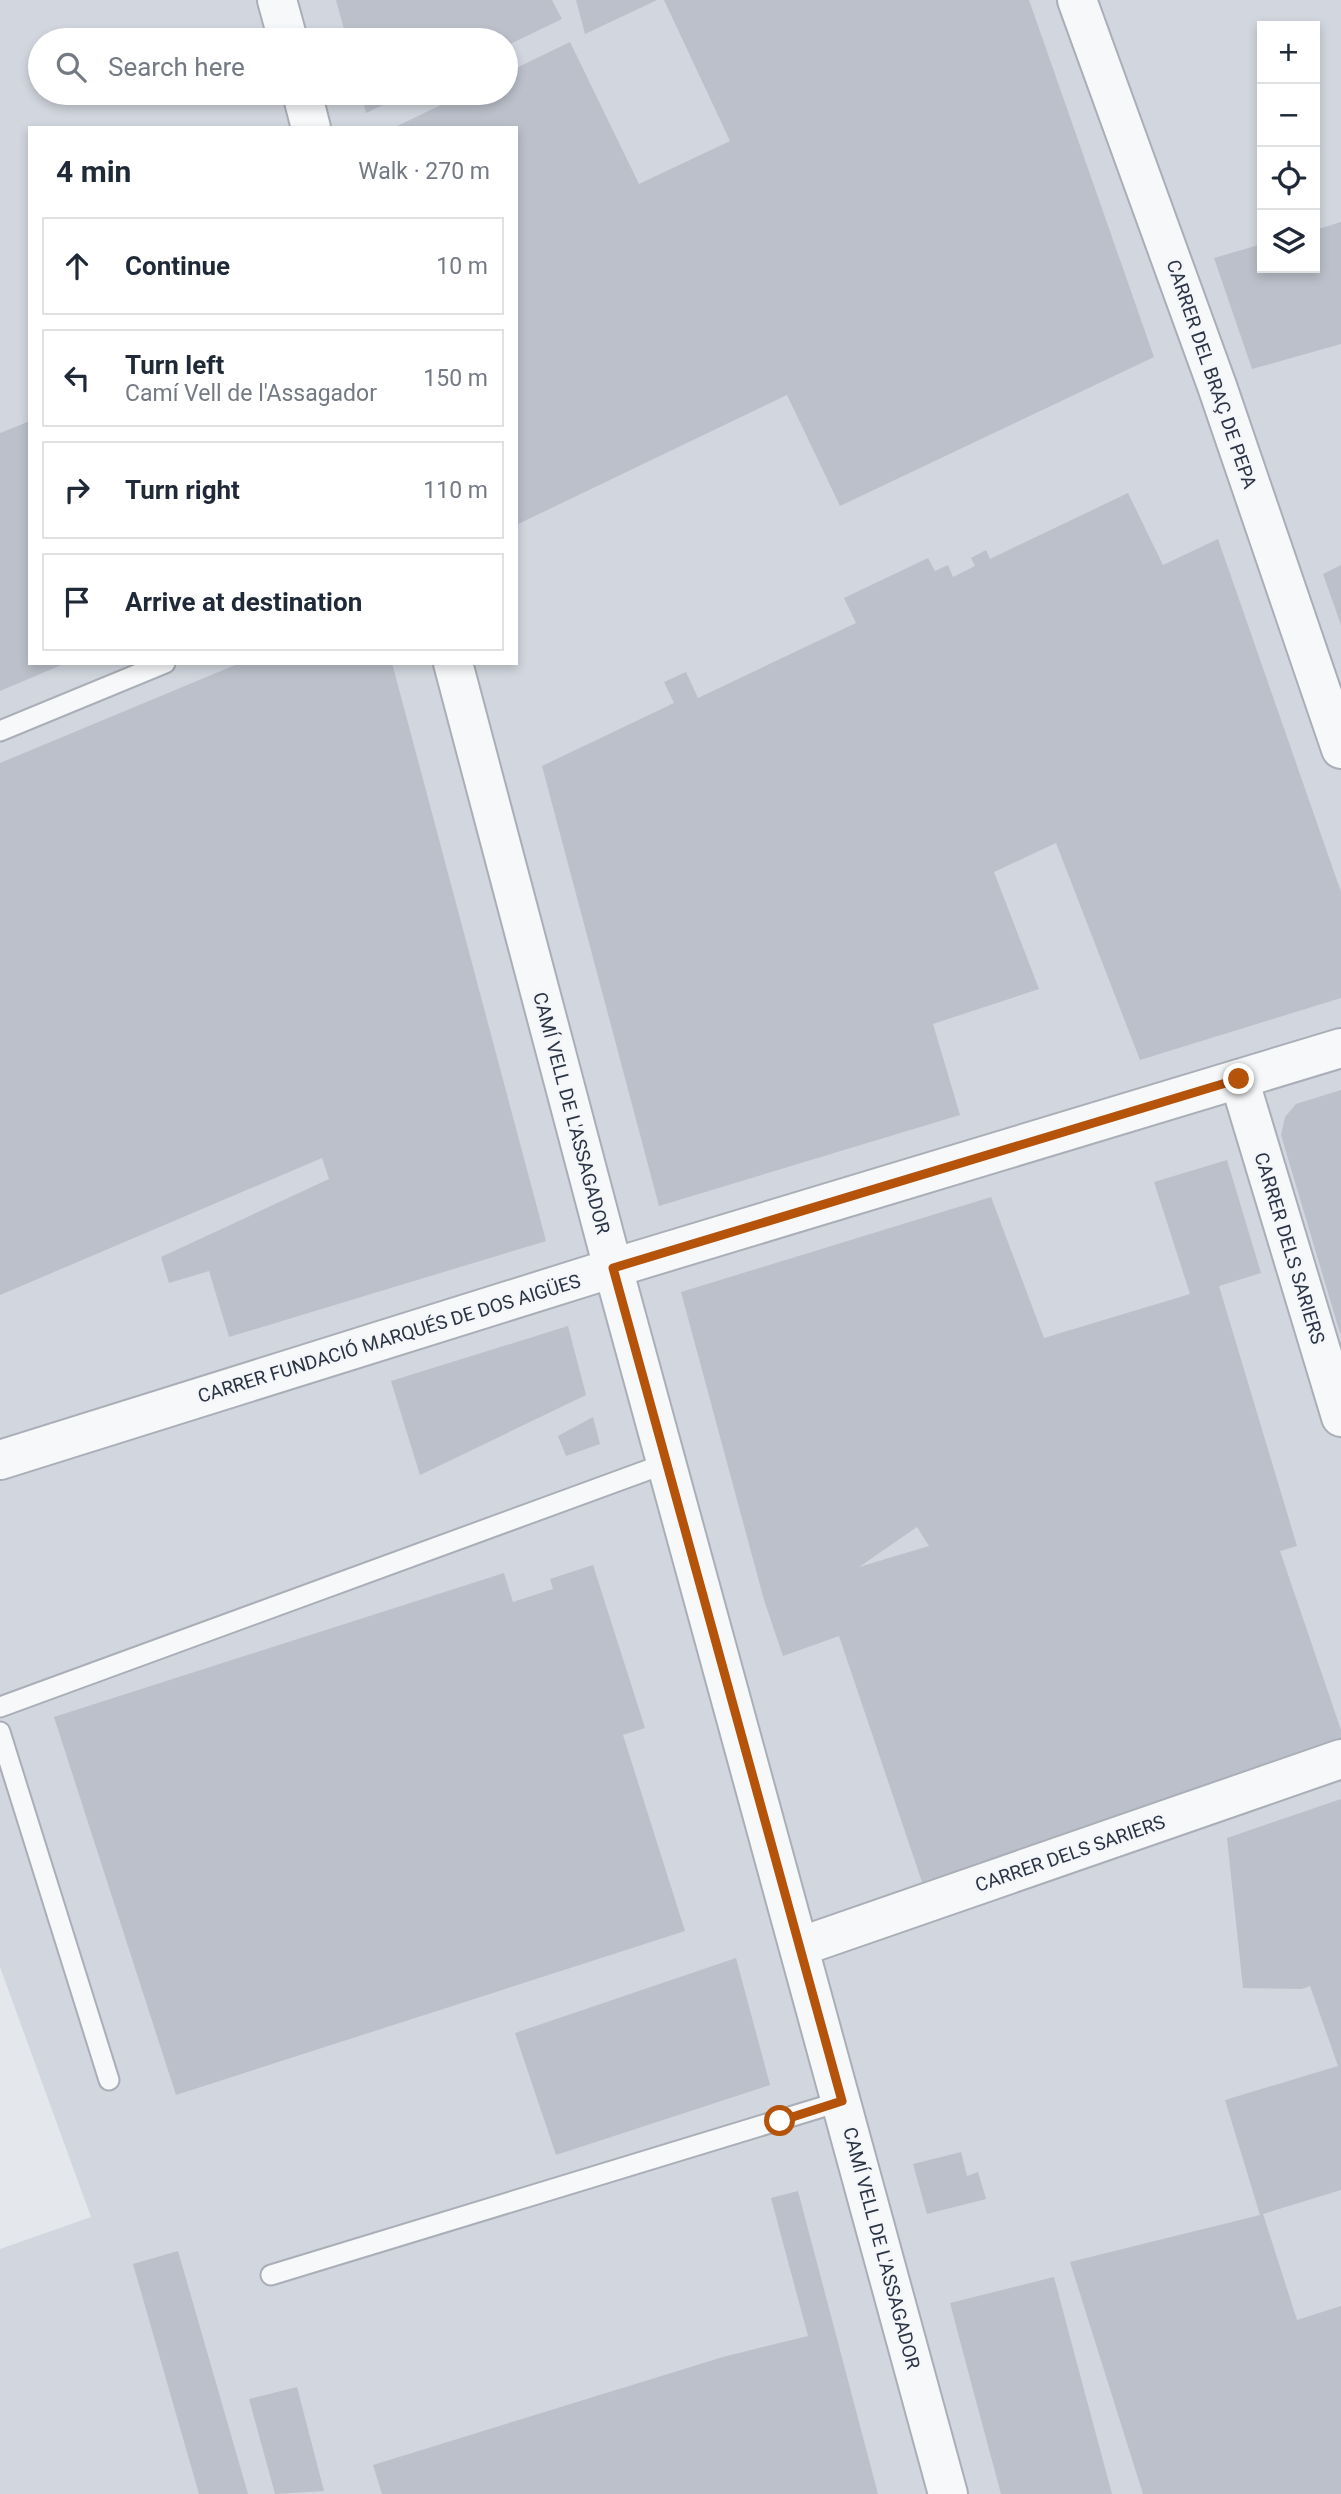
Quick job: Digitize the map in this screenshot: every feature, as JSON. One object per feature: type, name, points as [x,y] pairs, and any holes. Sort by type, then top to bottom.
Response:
[{"type":"street","points":[[277,0],[285,28]]},
{"type":"street","name":"CARRER DEL BRAÇ DE PEPA","points":[[1077,0],[1217,386],[1341,749]]},
{"type":"street","points":[[305,105],[310,126]]},
{"type":"street","name":"CAMÍ VELL DE L'ASSAGADOR","points":[[454,665],[613,1268],[948,2494]]},
{"type":"street","name":"CARRER FUNDACIÓ MARQUÉS DE DOS AIGÜES","points":[[0,1460],[613,1268],[1341,1048]]},
{"type":"street","name":"CARRER DELS SARIERS","points":[[1239,1079],[1341,1417]]},
{"type":"street","name":"CARRER DELS SARIERS","points":[[799,1947],[1341,1759]]},
{"type":"lane","points":[[0,731],[160,665]]},
{"type":"lane","points":[[0,1707],[667,1463]]},
{"type":"lane","points":[[0,1732],[109,2080]]},
{"type":"lane","points":[[271,2275],[842,2101]]},
{"type":"shaded area","points":[[0,0],[1341,0],[1341,2494],[0,2494],[0,2249],[91,2217],[0,1967]]},
{"type":"building","points":[[336,0],[552,0],[562,19],[518,40],[518,28],[344,28]]},
{"type":"building","points":[[576,0],[657,0],[585,34]]},
{"type":"building","points":[[664,0],[1029,0],[1154,357],[840,506],[787,395],[518,524],[518,126],[397,126],[441,105],[518,105],[518,67],[570,42],[639,184],[730,141]]},
{"type":"building","points":[[364,105],[383,105],[366,113]]},
{"type":"building","points":[[1341,222],[1341,344],[1252,369],[1214,258],[1257,245],[1257,273],[1320,273],[1320,228]]},
{"type":"building","points":[[28,422],[28,665],[61,665],[0,691],[0,433]]},
{"type":"building","points":[[1128,493],[1163,565],[1218,539],[1341,892],[1341,998],[1140,1060],[1056,843],[994,872],[1039,989],[933,1024],[960,1115],[659,1206],[542,766],[674,703],[664,682],[686,672],[698,698],[856,623],[844,598],[928,558],[935,571],[948,565],[953,577],[975,566],[971,558],[986,550],[990,559]]},
{"type":"building","points":[[1341,565],[1341,625],[1323,574]]},
{"type":"building","points":[[235,665],[393,665],[546,1241],[229,1337],[209,1271],[169,1283],[161,1257],[329,1179],[322,1158],[0,1295],[0,763]]},
{"type":"building","points":[[1341,1090],[1340,1333],[1281,1135],[1285,1117],[1296,1104]]},
{"type":"building","points":[[1227,1160],[1261,1273],[1219,1286],[1297,1546],[1280,1551],[1341,1730],[1341,1739],[922,1882],[839,1636],[783,1656],[764,1600],[681,1292],[991,1197],[1044,1338],[1190,1294],[1154,1182]],"holes":[[[917,1527],[929,1546],[859,1567]]]},
{"type":"building","points":[[568,1326],[586,1395],[420,1475],[391,1381]]},
{"type":"building","points":[[593,1417],[600,1444],[566,1456],[558,1436]]},
{"type":"building","points":[[593,1565],[645,1728],[623,1735],[685,1931],[176,2095],[54,1717],[504,1573],[513,1602],[553,1589],[550,1579]]},
{"type":"building","points":[[1341,1799],[1341,2190],[1263,2214],[1297,2320],[1341,2306],[1341,2494],[1143,2494],[1070,2262],[1260,2215],[1225,2100],[1338,2066],[1310,1986],[1302,1989],[1243,1988],[1227,1838]]},
{"type":"building","points":[[736,1958],[770,2085],[556,2155],[515,2033]]},
{"type":"building","points":[[961,2152],[967,2176],[978,2172],[986,2199],[927,2214],[913,2164]]},
{"type":"building","points":[[798,2191],[878,2494],[382,2494],[373,2465],[723,2357],[808,2336],[771,2198]]},
{"type":"building","points":[[178,2251],[248,2494],[199,2494],[133,2264]]},
{"type":"building","points":[[1054,2277],[1112,2494],[1001,2494],[972,2386],[950,2303]]},
{"type":"building","points":[[297,2387],[324,2491],[275,2494],[249,2399]]},
{"type":"route","points":[[780,2121],[842,2101],[613,1268],[1239,1079]]}]
